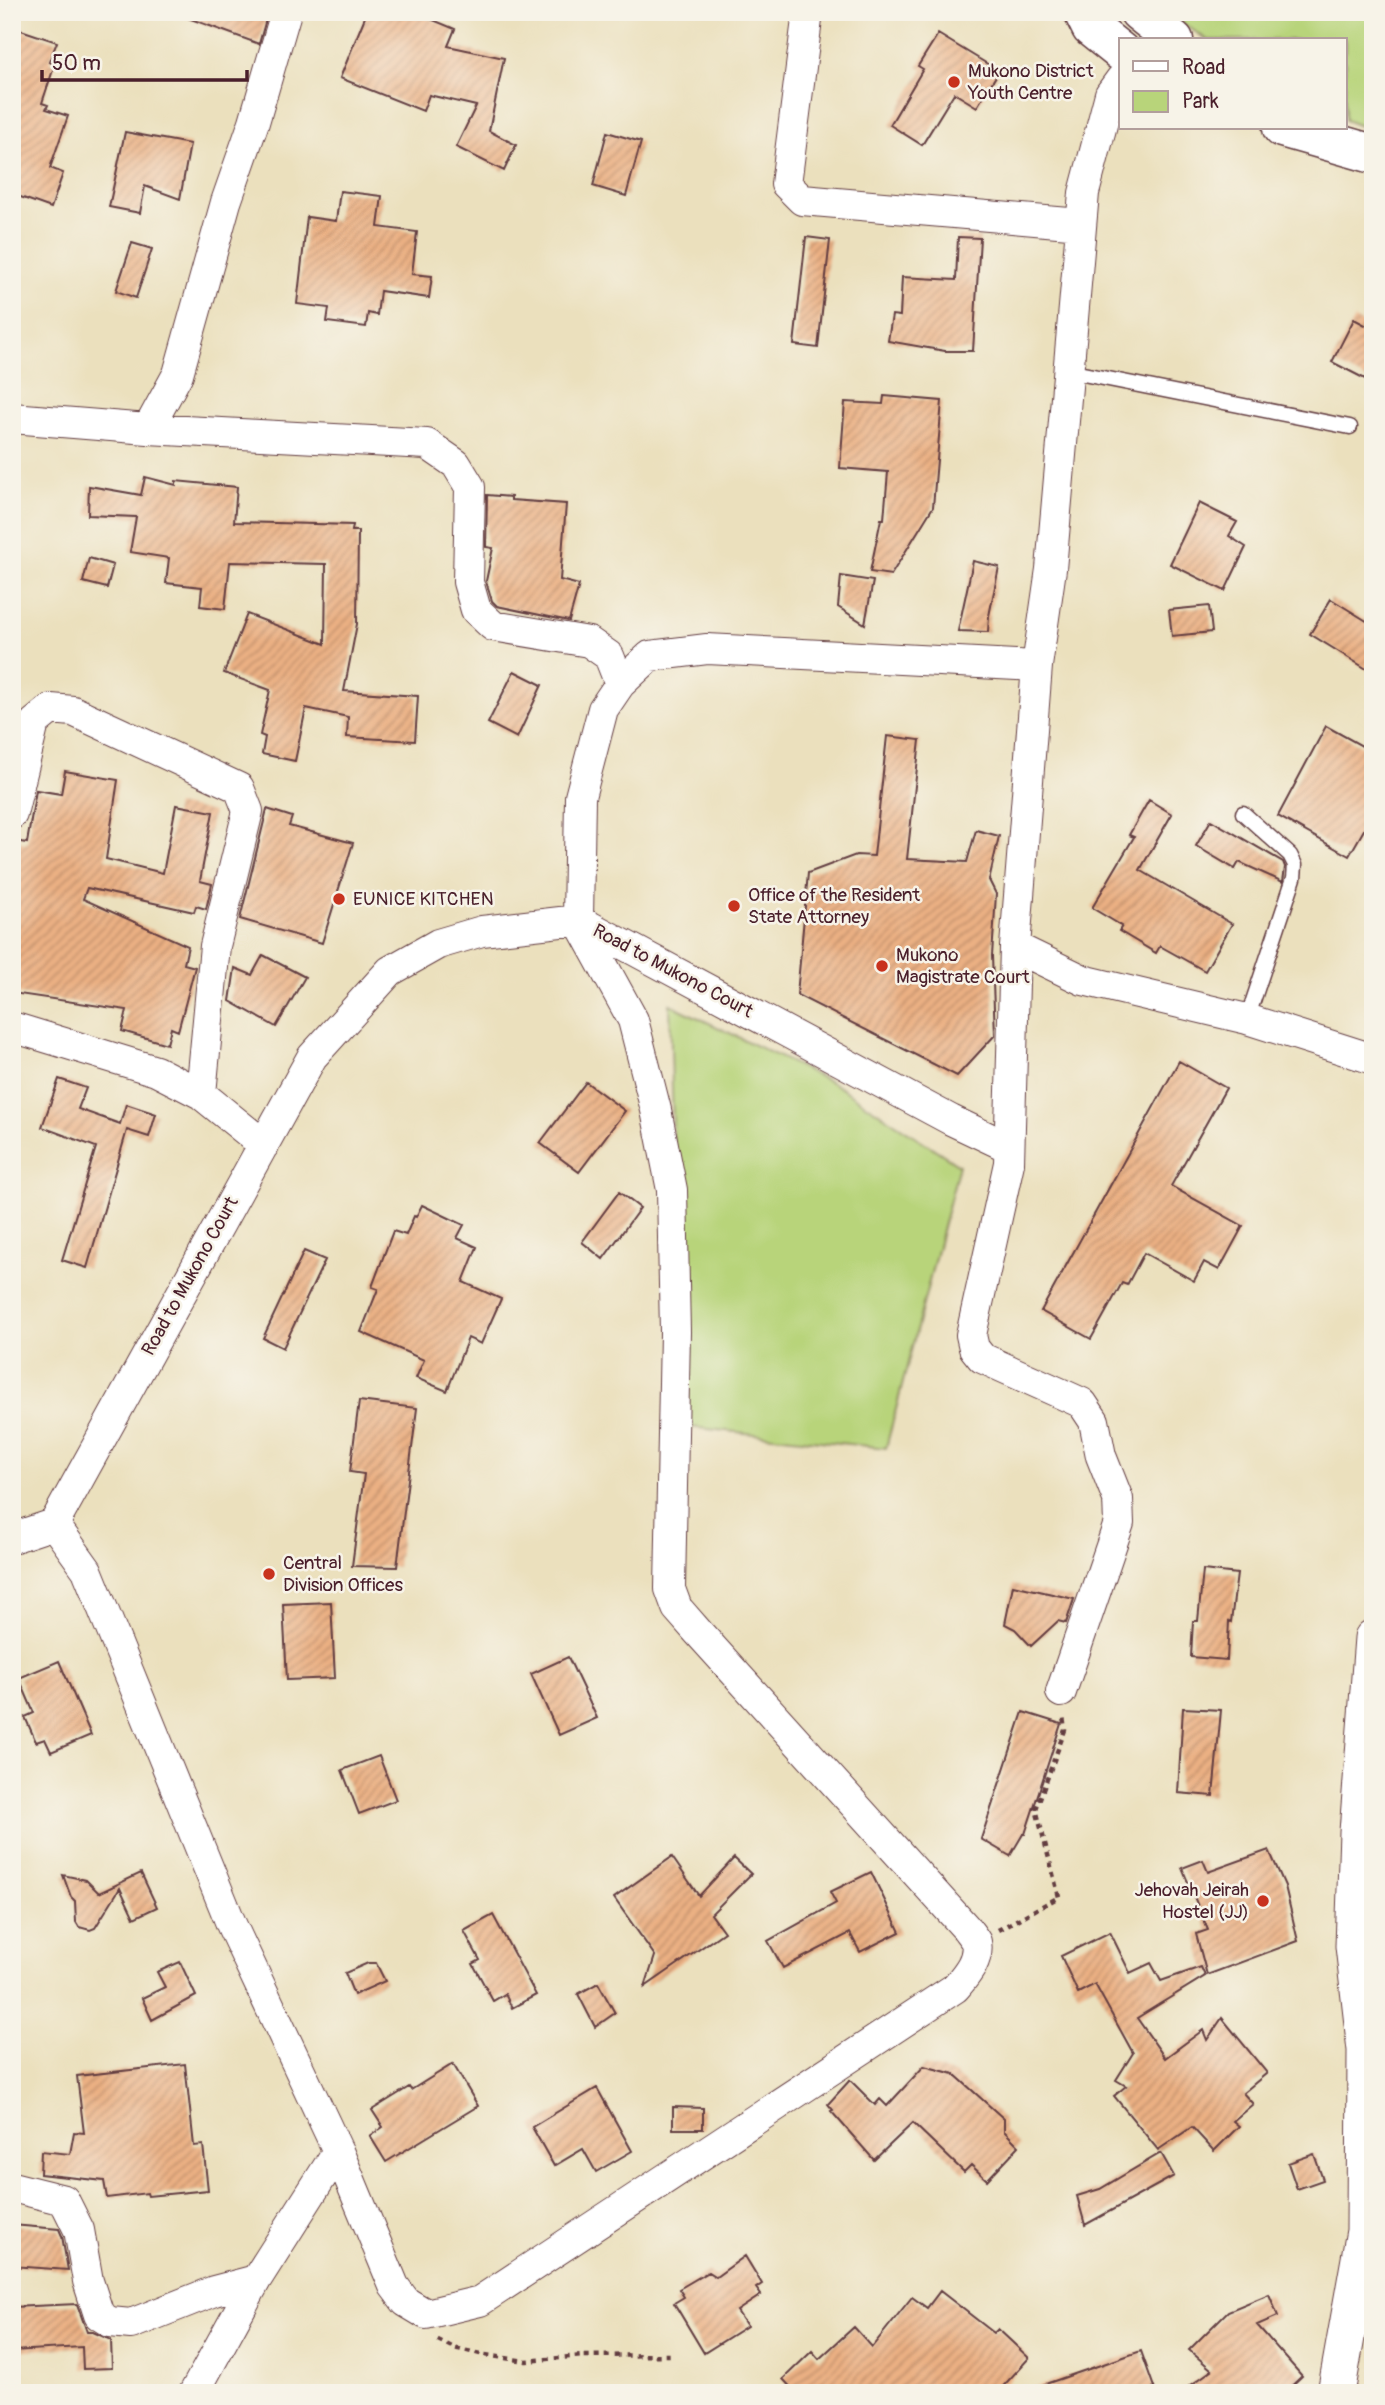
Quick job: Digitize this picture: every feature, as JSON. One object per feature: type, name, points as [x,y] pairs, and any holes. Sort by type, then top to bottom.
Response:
[{"type":"main road","points":[[1083,12],[1091,28],[1119,50]]},
{"type":"main road","points":[[1289,130],[1373,154]]},
{"type":"street","points":[[148,429],[178,374],[226,202],[254,122],[286,12]]},
{"type":"street","points":[[808,12],[786,184],[802,200],[1081,223]]},
{"type":"street","points":[[1061,1692],[1119,1522],[1118,1499],[1101,1456],[1094,1421],[1082,1403],[982,1358],[974,1348],[971,1335],[1009,1163],[1016,947],[1037,666],[1051,569],[1084,193],[1110,94],[1119,82]]},
{"type":"street","points":[[12,418],[148,429],[427,444],[456,464],[470,487],[468,582],[476,610],[493,626],[589,642],[609,656],[620,684]]},
{"type":"street","points":[[12,1538],[54,1524],[87,1570],[232,1926],[338,2151],[394,2286],[406,2302],[426,2314],[480,2301],[954,1988],[971,1970],[975,1942],[966,1928],[677,1608],[670,1589],[675,1332],[672,1190],[656,1110],[633,1020],[578,920],[580,797],[603,709],[620,684],[650,656],[707,649],[1037,666]]},
{"type":"street","points":[[12,814],[34,723],[51,709],[72,711],[239,788],[248,811],[215,946],[201,1094]]},
{"type":"street","name":"Road to Mukono Court","points":[[54,1524],[312,1058],[390,971],[438,944],[482,931],[578,920],[951,1120],[1008,1147]]},
{"type":"street","points":[[1016,947],[1083,980],[1247,1018],[1373,1059]]},
{"type":"street","points":[[12,1027],[156,1071],[201,1094],[264,1144]]},
{"type":"street","points":[[1336,2393],[1365,2231],[1369,2055],[1354,1946],[1358,1832],[1373,1638]]},
{"type":"street","points":[[194,2393],[256,2280],[338,2151]]},
{"type":"street","points":[[12,2187],[64,2200],[79,2230],[88,2281],[99,2315],[110,2322],[131,2324],[214,2291],[256,2280]]},
{"type":"lane","points":[[1068,371],[1350,427]]},
{"type":"lane","points":[[1243,813],[1290,855],[1294,865],[1294,878],[1247,1018]]},
{"type":"path","points":[[975,1942],[1059,1897],[1036,1810],[1065,1730],[1061,1692]]},
{"type":"path","points":[[426,2314],[436,2339],[454,2348],[485,2355],[526,2361],[582,2356],[673,2355]]},
{"type":"green space","points":[[1165,12],[1373,12],[1373,131],[1346,120],[1346,38],[1205,38]]},
{"type":"green space","points":[[670,1004],[833,1083],[959,1165],[886,1448],[680,1426]]},
{"type":"building","points":[[180,12],[268,12],[259,44],[180,15]]},
{"type":"building","points":[[367,12],[414,12],[455,29],[448,46],[504,58],[489,131],[516,145],[504,171],[456,147],[476,106],[429,95],[423,111],[340,78]]},
{"type":"building","points":[[12,27],[57,42],[49,62],[55,64],[42,103],[48,105],[46,109],[68,116],[50,168],[63,173],[51,208],[12,194]]},
{"type":"building","name":"Mukono District Youth Centre","points":[[938,34],[999,71],[977,107],[954,93],[922,145],[890,125],[923,69],[918,66]]},
{"type":"building","points":[[125,132],[190,144],[180,199],[145,186],[140,213],[109,207]]},
{"type":"building","points":[[607,132],[641,142],[626,196],[593,186]]},
{"type":"building","points":[[340,191],[382,196],[378,227],[417,232],[412,274],[432,276],[429,298],[380,291],[377,315],[368,313],[366,327],[327,322],[329,308],[297,304],[307,217],[336,221]]},
{"type":"building","points":[[806,237],[830,240],[818,348],[794,345]]},
{"type":"building","points":[[958,237],[980,238],[973,351],[945,351],[888,341],[892,315],[900,316],[902,277],[956,280]]},
{"type":"building","points":[[132,243],[152,249],[136,298],[116,291]]},
{"type":"building","points":[[1354,319],[1373,329],[1373,383],[1332,362]]},
{"type":"building","points":[[884,396],[942,401],[933,507],[891,575],[870,572],[881,519],[884,519],[888,472],[840,468],[845,402],[883,404]]},
{"type":"building","points":[[145,477],[176,485],[176,481],[237,487],[234,522],[353,525],[352,531],[358,531],[357,624],[344,691],[418,696],[415,741],[347,737],[348,717],[306,708],[295,761],[262,754],[265,737],[260,735],[270,690],[224,673],[247,614],[325,644],[326,564],[230,562],[225,609],[200,606],[202,587],[166,583],[169,558],[130,552],[136,517],[88,515],[89,486],[141,495]]},
{"type":"building","points":[[487,495],[511,497],[511,500],[566,504],[560,580],[579,585],[569,621],[497,606],[492,601],[486,581],[493,548],[486,547]]},
{"type":"building","points":[[1199,503],[1237,522],[1229,536],[1246,547],[1225,591],[1170,564]]},
{"type":"building","points":[[89,558],[113,565],[107,588],[83,582]]},
{"type":"building","points":[[973,561],[999,567],[988,632],[958,631]]},
{"type":"building","points":[[841,576],[873,581],[865,624],[838,607]]},
{"type":"building","points":[[1331,599],[1373,625],[1373,673],[1310,634]]},
{"type":"building","points":[[1209,606],[1212,632],[1172,636],[1169,610]]},
{"type":"building","points":[[514,671],[542,685],[517,738],[488,723]]},
{"type":"building","points":[[1326,726],[1373,752],[1373,814],[1349,856],[1278,816]]},
{"type":"building","name":"Mukono Magistrate Court","points":[[887,736],[920,740],[907,859],[967,862],[976,830],[999,836],[989,880],[996,894],[992,956],[995,1035],[957,1076],[797,995],[808,873],[856,855],[874,856]]},
{"type":"building","points":[[65,771],[118,780],[106,859],[163,873],[176,805],[213,812],[200,881],[212,884],[206,909],[196,906],[194,912],[87,888],[83,899],[188,946],[184,964],[195,967],[178,1031],[171,1028],[167,1044],[122,1031],[127,1010],[12,993],[14,841],[27,843],[36,790],[61,794]]},
{"type":"building","points":[[1149,800],[1172,814],[1140,870],[1232,924],[1205,971],[1160,946],[1156,953],[1119,931],[1122,926],[1092,908],[1134,837],[1129,835]]},
{"type":"building","points":[[267,809],[292,817],[289,826],[353,843],[322,943],[240,919]]},
{"type":"building","points":[[1211,820],[1283,862],[1283,882],[1239,862],[1235,869],[1196,846]]},
{"type":"building","points":[[263,955],[305,977],[276,1027],[230,1001],[235,968],[252,975]]},
{"type":"building","points":[[1179,1061],[1226,1088],[1171,1186],[1243,1226],[1219,1270],[1204,1262],[1194,1281],[1144,1253],[1127,1285],[1122,1283],[1091,1339],[1041,1311]]},
{"type":"building","points":[[59,1079],[86,1088],[78,1109],[120,1124],[126,1104],[156,1114],[149,1137],[127,1130],[87,1268],[62,1260],[96,1147],[42,1127]]},
{"type":"building","points":[[586,1082],[625,1111],[579,1172],[540,1143]]},
{"type":"building","points":[[619,1192],[640,1208],[603,1259],[582,1242]]},
{"type":"building","points":[[422,1205],[464,1225],[457,1238],[477,1247],[463,1282],[501,1299],[481,1344],[468,1338],[447,1391],[416,1378],[424,1360],[361,1332],[378,1289],[372,1287],[393,1231],[406,1235]]},
{"type":"building","points":[[304,1251],[325,1260],[283,1348],[263,1338]]},
{"type":"building","points":[[359,1401],[417,1408],[397,1567],[352,1566],[364,1474],[350,1472]]},
{"type":"building","points":[[1203,1570],[1237,1574],[1231,1622],[1229,1621],[1227,1660],[1191,1657],[1193,1621],[1198,1621]]},
{"type":"building","points":[[1013,1585],[1074,1599],[1066,1623],[1058,1621],[1031,1646],[1015,1629],[1005,1624]]},
{"type":"building","points":[[331,1602],[335,1678],[287,1680],[283,1604]]},
{"type":"building","points":[[568,1657],[597,1718],[559,1735],[531,1674]]},
{"type":"building","points":[[59,1661],[91,1735],[51,1752],[45,1739],[36,1742],[25,1717],[34,1713],[19,1678]]},
{"type":"building","points":[[1183,1708],[1221,1710],[1213,1796],[1178,1793]]},
{"type":"building","points":[[1023,1712],[1061,1724],[1025,1834],[1010,1856],[981,1839]]},
{"type":"building","points":[[379,1756],[396,1800],[359,1814],[342,1770]]},
{"type":"building","name":"Jehovah Jeirah Hostel (JJ)","points":[[1269,1850],[1285,1886],[1298,1941],[1207,1975],[1196,1934],[1208,1930],[1182,1868],[1203,1860],[1208,1872]]},
{"type":"building","points":[[672,1857],[699,1896],[734,1858],[751,1874],[711,1914],[724,1932],[645,1987],[655,1956],[614,1898]]},
{"type":"building","points":[[871,1872],[900,1932],[860,1952],[850,1933],[783,1968],[768,1941],[836,1903],[830,1892]]},
{"type":"building","points":[[141,1873],[157,1907],[134,1918],[120,1888],[95,1928],[90,1930],[79,1927],[76,1922],[75,1901],[63,1875],[86,1880],[99,1893]]},
{"type":"building","points":[[493,1915],[536,1995],[512,2008],[505,1994],[493,2001],[473,1964],[480,1960],[464,1931]]},
{"type":"building","points":[[1110,1932],[1130,1973],[1151,1963],[1161,1981],[1201,1967],[1205,1976],[1137,2018],[1165,2058],[1203,2030],[1207,2040],[1222,2018],[1267,2073],[1243,2093],[1253,2104],[1233,2121],[1239,2126],[1214,2151],[1192,2127],[1158,2150],[1114,2096],[1126,2086],[1116,2080],[1133,2053],[1095,1984],[1078,1993],[1061,1956]]},
{"type":"building","points":[[180,1962],[196,1996],[152,2020],[142,1998],[165,1987],[157,1972]]},
{"type":"building","points":[[368,1963],[376,1963],[385,1981],[354,1995],[345,1973]]},
{"type":"building","points":[[598,1983],[615,2013],[595,2027],[578,1994]]},
{"type":"building","points":[[185,2064],[194,2146],[203,2145],[208,2190],[107,2198],[104,2181],[40,2174],[41,2151],[70,2154],[74,2132],[84,2133],[77,2076]]},
{"type":"building","points":[[453,2064],[478,2106],[386,2162],[370,2136],[383,2127],[372,2110]]},
{"type":"building","points":[[924,2066],[954,2074],[1004,2119],[1004,2131],[1019,2146],[987,2180],[971,2165],[964,2172],[913,2123],[874,2160],[831,2111],[833,2110],[828,2104],[850,2080],[875,2105],[880,2099],[887,2106]]},
{"type":"building","points":[[597,2088],[632,2151],[596,2172],[583,2149],[554,2166],[532,2127]]},
{"type":"building","points":[[673,2107],[703,2108],[703,2129],[673,2129]]},
{"type":"building","points":[[1161,2153],[1174,2176],[1085,2225],[1077,2196],[1100,2189]]},
{"type":"building","points":[[1314,2154],[1323,2180],[1297,2189],[1288,2163]]},
{"type":"building","points":[[12,2225],[59,2229],[68,2270],[12,2266]]},
{"type":"building","points":[[745,2256],[762,2284],[756,2288],[761,2295],[737,2311],[747,2326],[704,2353],[674,2303],[684,2297],[679,2289],[708,2272],[716,2277]]},
{"type":"building","points":[[940,2291],[994,2333],[998,2329],[1029,2358],[997,2393],[796,2393],[783,2379],[812,2351],[819,2359],[854,2327],[872,2347],[912,2297],[927,2308]]},
{"type":"building","points":[[1269,2294],[1278,2316],[1257,2325],[1302,2376],[1284,2393],[1180,2393],[1212,2370],[1189,2350],[1228,2311]]},
{"type":"building","points":[[77,2304],[87,2332],[111,2340],[112,2368],[83,2369],[82,2347],[12,2351],[12,2307]]},
{"type":"building","points":[[1141,2351],[1156,2393],[1032,2393],[1031,2389]]},
{"type":"place","name":"Mukono District Youth Centre","points":[[954,82]]},
{"type":"place","name":"EUNICE KITCHEN","points":[[339,899]]},
{"type":"place","name":"Office of the Resident State Attorney","points":[[734,906]]},
{"type":"place","name":"Mukono Magistrate Court","points":[[882,966]]},
{"type":"place","name":"Central Division Offices","points":[[269,1574]]},
{"type":"place","name":"Jehovah Jeirah Hostel (JJ)","points":[[1263,1901]]}]
